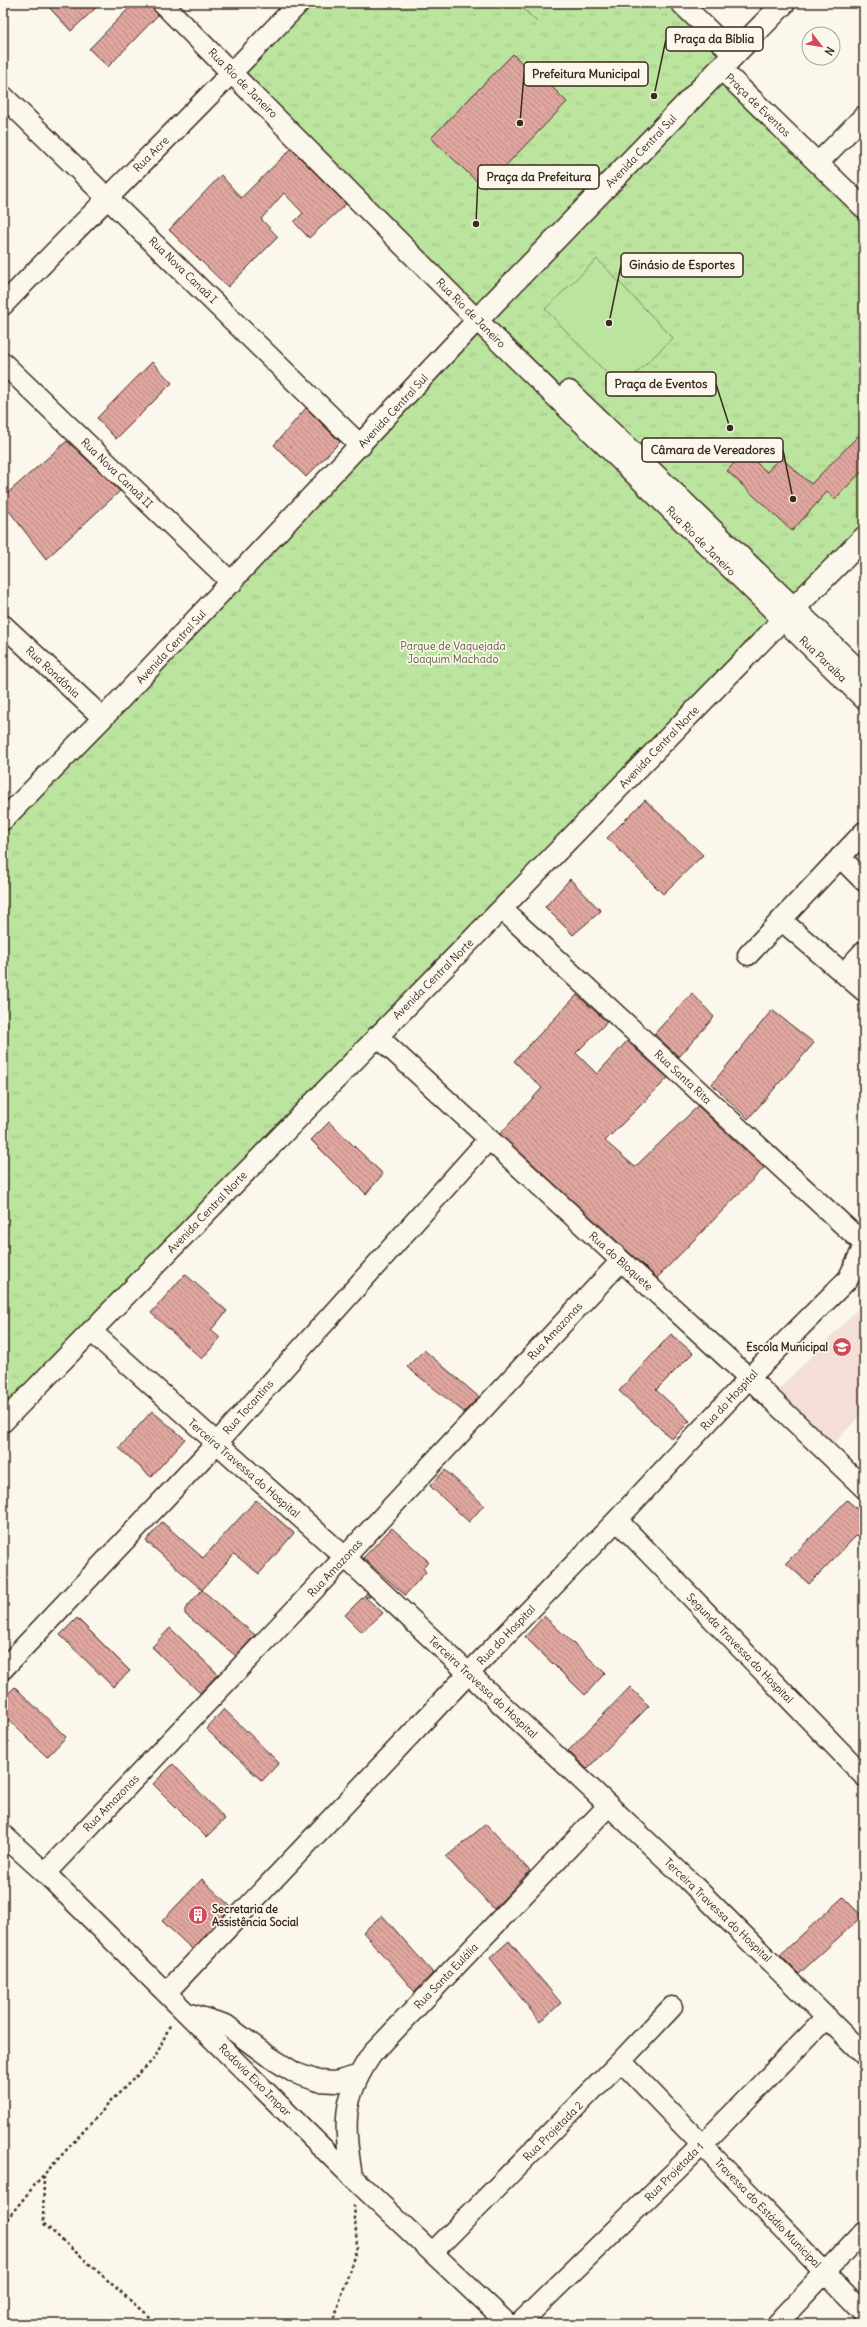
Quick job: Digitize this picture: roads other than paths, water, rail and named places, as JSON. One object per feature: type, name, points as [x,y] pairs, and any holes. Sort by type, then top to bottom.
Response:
[{"type":"main road","name":"Avenida Central Sul","points":[[481,316],[784,3]]},
{"type":"main road","name":"Avenida Central Norte","points":[[788,614],[864,538]]},
{"type":"street","name":"Rua Rio de Janeiro","points":[[162,3],[237,69]]},
{"type":"street","name":"Rua Rio de Janeiro","points":[[177,3],[237,69],[481,316],[788,614]]},
{"type":"street","name":"Rua Acre","points":[[3,305],[107,197],[237,69],[299,3]]},
{"type":"street","name":"Praça de Eventos","points":[[681,3],[728,62],[818,163],[864,208]]},
{"type":"street","name":"Rua Nova Canaã I","points":[[3,96],[361,446]]},
{"type":"street","points":[[818,163],[864,116]]},
{"type":"street","name":"Avenida Central Sul","points":[[3,820],[232,583],[481,316]]},
{"type":"street","name":"Rua Nova Canaã II","points":[[3,363],[232,583]]},
{"type":"street","name":"Rua Paraíba","points":[[788,614],[864,675]]},
{"type":"street","name":"Rua Paraíba","points":[[788,614],[864,699]]},
{"type":"street","name":"Avenida Central Norte","points":[[3,1422],[376,1036],[503,910],[788,614]]},
{"type":"street","name":"Rua Rondônia","points":[[3,625],[103,718]]},
{"type":"street","points":[[748,955],[864,832]]},
{"type":"street","points":[[840,857],[864,881]]},
{"type":"street","name":"Rua Santa Rita","points":[[503,910],[864,1245]]},
{"type":"street","points":[[781,920],[864,991]]},
{"type":"street","points":[[844,973],[864,951]]},
{"type":"street","name":"Rua do Bloquete","points":[[376,1036],[749,1378],[864,1488]]},
{"type":"street","name":"Rua Tocantins","points":[[3,1669],[216,1444],[488,1140]]},
{"type":"street","name":"Rua do Hospital","points":[[178,2004],[468,1674],[617,1520],[749,1378],[856,1276],[864,1245]]},
{"type":"street","name":"Rua Amazonas","points":[[45,1872],[345,1557],[621,1261]]},
{"type":"street","name":"Terceira Travessa do Hospital","points":[[91,1331],[216,1444],[345,1557],[609,1805],[827,2017],[864,2055]]},
{"type":"street","name":"Segunda Travessa do Hospital","points":[[617,1520],[864,1776]]},
{"type":"street","name":"Rua Santa Eulália","points":[[352,2176],[346,2140],[346,2115],[357,2076],[372,2054],[609,1805]]},
{"type":"street","name":"Rodovia Eixo Impar","points":[[3,1835],[45,1872],[352,2176],[508,2324]]},
{"type":"street","points":[[178,2004],[226,2025],[268,2056],[295,2073],[318,2081],[335,2082],[357,2076]]},
{"type":"street","name":"Rua Projetada 2","points":[[432,2252],[621,2061],[672,2007]]},
{"type":"street","name":"Rua Projetada 1","points":[[519,2324],[703,2144],[827,2017]]},
{"type":"street","name":"Travessa do Estádio Municipal","points":[[621,2061],[703,2144],[864,2313]]},
{"type":"street","points":[[777,2324],[864,2231]]},
{"type":"place","name":"Praça da Bíblia","points":[[654,96]]},
{"type":"place","name":"Prefeitura Municipal","points":[[520,123]]},
{"type":"place","name":"Praça da Prefeitura","points":[[476,224]]},
{"type":"place","name":"Ginásio de Esportes","points":[[609,323]]},
{"type":"place","name":"Praça de Eventos","points":[[730,428]]},
{"type":"place","name":"Câmara de Vereadores","points":[[793,499]]},
{"type":"place","name":"Escola Municipal","points":[[842,1347]]},
{"type":"place","name":"Secretaria de Assistência Social","points":[[198,1915]]},
{"type":"park label","name":"Parque de Vaquejada Joaquim Machado","points":[[453,652]]}]
